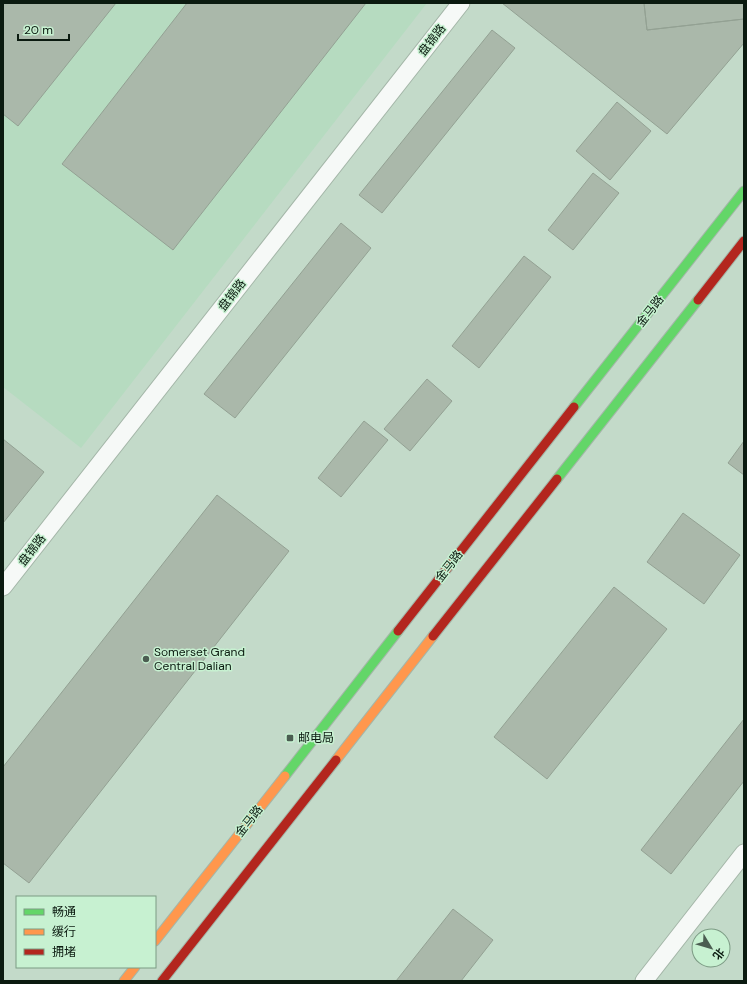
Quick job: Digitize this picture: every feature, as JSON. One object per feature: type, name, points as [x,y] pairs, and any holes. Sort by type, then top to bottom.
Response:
[{"type":"main road","name":"金马路","points":[[156,940],[744,191]]},
{"type":"main road","points":[[162,981],[744,241]]},
{"type":"main road","points":[[124,981],[134,968]]},
{"type":"street","name":"盘锦路","points":[[3,587],[461,3]]},
{"type":"street","points":[[644,981],[744,853]]},
{"type":"shaded area","points":[[3,3],[427,3],[81,448],[3,387]]},
{"type":"building","points":[[3,3],[116,3],[18,126],[3,114]]},
{"type":"building","points":[[187,3],[366,3],[173,250],[62,164]]},
{"type":"building","points":[[502,3],[644,3],[647,30],[744,19],[744,43],[667,134]]},
{"type":"building","points":[[644,3],[744,3],[744,19],[647,30]]},
{"type":"building","points":[[492,30],[515,48],[382,213],[359,195]]},
{"type":"building","points":[[617,102],[651,131],[610,180],[576,151]]},
{"type":"building","points":[[593,173],[619,193],[573,250],[548,230]]},
{"type":"building","points":[[341,223],[371,248],[235,418],[204,394]]},
{"type":"building","points":[[524,256],[551,277],[479,368],[452,346]]},
{"type":"building","points":[[427,379],[452,401],[410,451],[384,429]]},
{"type":"building","points":[[364,421],[388,440],[341,497],[318,478]]},
{"type":"building","points":[[3,439],[44,472],[3,523]]},
{"type":"building","points":[[744,441],[744,475],[728,463]]},
{"type":"building","name":"Somerset Grand Central Dalian","points":[[217,495],[289,551],[29,883],[3,863],[3,767]]},
{"type":"building","points":[[683,513],[740,555],[704,604],[647,562]]},
{"type":"building","points":[[614,587],[667,629],[547,779],[494,737]]},
{"type":"building","points":[[744,719],[744,781],[671,874],[641,850]]},
{"type":"building","points":[[453,909],[493,940],[461,981],[396,981]]},
{"type":"traffic: fast","points":[[574,407],[744,191]]},
{"type":"traffic: fast","points":[[557,479],[698,300]]},
{"type":"traffic: fast","points":[[285,776],[398,631]]},
{"type":"traffic: slow","points":[[336,760],[433,636]]},
{"type":"traffic: slow","points":[[156,940],[285,776]]},
{"type":"traffic: slow","points":[[124,981],[134,968]]},
{"type":"traffic: jam","points":[[698,300],[744,241]]},
{"type":"traffic: jam","points":[[398,631],[574,407]]},
{"type":"traffic: jam","points":[[433,636],[557,479]]},
{"type":"traffic: jam","points":[[162,981],[336,760]]},
{"type":"place","name":"Somerset Grand Central Dalian","points":[[146,659]]},
{"type":"place","name":"邮电局","points":[[290,738]]}]
